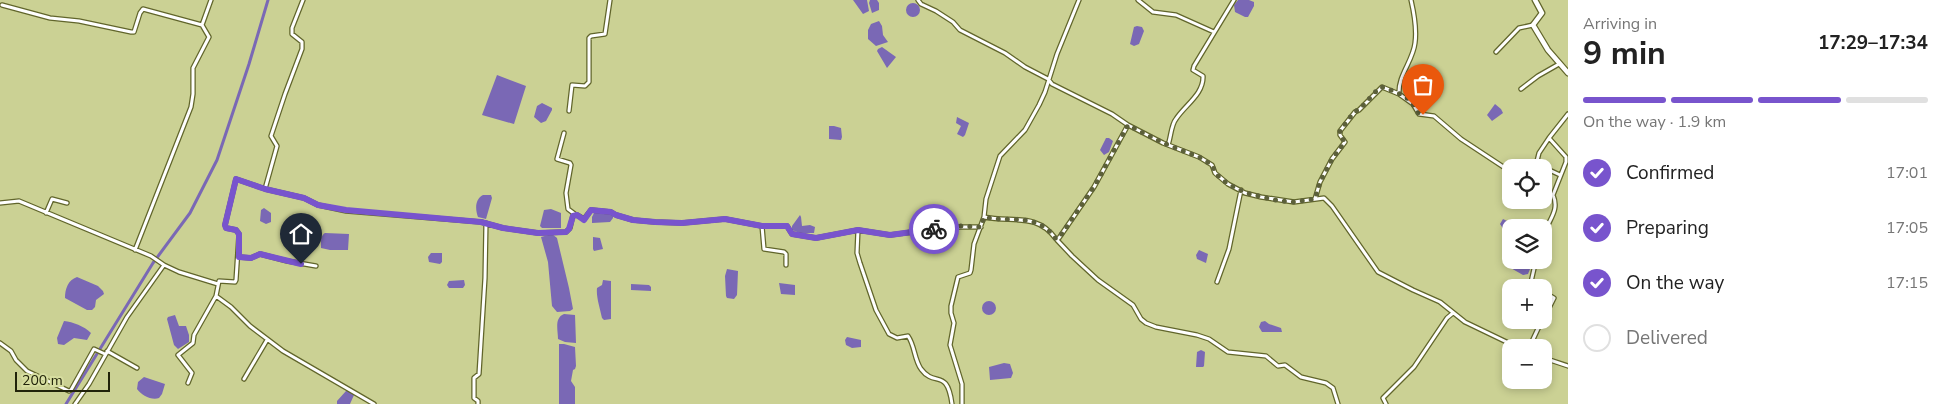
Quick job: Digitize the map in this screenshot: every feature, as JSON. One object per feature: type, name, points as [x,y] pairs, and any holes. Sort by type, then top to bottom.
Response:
[{"type":"street","points":[[4,0],[1,5],[50,18],[131,32],[134,32],[143,9],[202,24],[209,37],[193,68],[191,107],[135,250]]},
{"type":"street","points":[[202,24],[211,0]]},
{"type":"street","points":[[265,189],[277,146],[271,136],[302,49],[302,42],[292,34],[292,28],[303,0]]},
{"type":"street","points":[[569,111],[572,85],[585,86],[588,82],[589,38],[605,34],[610,0]]},
{"type":"street","points":[[918,0],[921,4],[947,18],[960,30],[1048,79],[1052,84],[1168,145],[1199,157],[1212,165],[1216,174],[1228,184],[1261,198],[1280,201],[1294,202],[1324,198],[1329,201],[1378,272],[1440,302],[1465,322],[1502,340]]},
{"type":"street","points":[[962,404],[962,384],[950,345],[954,329],[951,306],[958,277],[970,273],[974,244],[984,217],[986,199],[1000,156],[1025,130],[1045,92],[1048,79],[1079,0]]},
{"type":"street","points":[[1138,0],[1153,12],[1190,20],[1214,32]]},
{"type":"street","points":[[1168,145],[1174,120],[1194,98],[1200,88],[1202,76],[1194,72],[1193,68],[1234,0]]},
{"type":"street","points":[[1399,94],[1401,76],[1415,43],[1411,0]]},
{"type":"street","points":[[1412,6],[1417,0]]},
{"type":"street","points":[[1496,52],[1519,28],[1533,25],[1542,13],[1535,0]]},
{"type":"street","points":[[1533,25],[1559,64],[1568,73]]},
{"type":"street","points":[[1521,89],[1538,76],[1559,64]]},
{"type":"street","points":[[1315,199],[1320,182],[1332,159],[1345,142],[1340,135],[1340,131],[1354,112],[1360,109],[1382,87],[1399,94],[1413,104],[1419,114],[1434,116],[1461,139],[1502,166]]},
{"type":"street","points":[[1560,175],[1536,161],[1549,138],[1568,114]]},
{"type":"street","points":[[1056,239],[1064,233],[1087,198],[1128,125]]},
{"type":"street","points":[[564,133],[557,160],[570,163],[572,166],[566,194],[568,209],[584,220],[593,210],[611,212],[633,220],[655,222],[682,223],[725,219],[762,226],[788,226],[792,234],[816,238],[858,230],[890,235],[951,227],[981,227]]},
{"type":"street","points":[[1549,138],[1566,157],[1553,195],[1555,200],[1554,214],[1552,219]]},
{"type":"street","points":[[188,383],[192,373],[178,355],[193,343],[194,335],[216,296],[220,280],[235,282],[239,257],[239,234],[236,230],[226,228],[225,225],[236,179],[265,189],[304,198],[318,205],[346,210],[486,223],[503,228],[538,233],[558,234],[566,232],[569,229],[572,217],[577,215]]},
{"type":"street","points":[[1217,282],[1228,249],[1241,190]]},
{"type":"street","points":[[46,213],[52,199],[67,203]]},
{"type":"street","points":[[0,203],[19,201],[150,256],[179,272],[218,284]]},
{"type":"street","points":[[984,217],[1006,220],[1020,219],[1035,222],[1050,230],[1072,256],[1098,280],[1133,305],[1141,319],[1146,323],[1203,337],[1228,352],[1266,356],[1278,366],[1285,365],[1301,377],[1326,383],[1333,388],[1338,404]]},
{"type":"street","points":[[478,404],[478,401],[474,398],[474,378],[479,374],[485,278],[486,223]]},
{"type":"street","points":[[762,226],[764,250],[784,252],[786,254],[786,265]]},
{"type":"street","points":[[858,230],[860,262],[876,310],[889,334],[897,338],[908,336],[912,341],[918,364],[922,370],[928,375],[943,379],[947,384],[952,404]]},
{"type":"street","points":[[239,257],[251,258],[260,254],[286,262],[316,266]]},
{"type":"street","points":[[75,404],[89,384],[103,352],[163,264]]},
{"type":"street","points":[[216,296],[267,340],[293,358],[318,370],[374,404]]},
{"type":"street","points":[[1386,404],[1384,397],[1414,367],[1452,313]]},
{"type":"street","points":[[244,379],[267,340]]},
{"type":"street","points":[[0,343],[11,350],[16,360],[27,371],[69,391],[94,349],[137,368]]},
{"type":"street","points":[[1552,361],[1568,366]]},
{"type":"shaded area","points":[[853,0],[867,0],[869,11],[863,14]]},
{"type":"shaded area","points":[[870,0],[877,0],[879,10],[872,13]]},
{"type":"shaded area","points":[[1238,0],[1254,2],[1248,17],[1235,12],[1234,5]]},
{"type":"shaded area","points":[[913,3],[918,5],[920,10],[918,15],[913,17],[908,15],[906,10],[908,5]]},
{"type":"shaded area","points":[[879,21],[882,26],[883,35],[888,42],[876,46],[868,39],[868,30],[871,24]]},
{"type":"shaded area","points":[[1134,27],[1142,27],[1144,31],[1139,44],[1134,46],[1130,44]]},
{"type":"shaded area","points":[[882,47],[896,57],[887,68],[877,51]]},
{"type":"shaded area","points":[[497,75],[526,86],[514,124],[482,115]]},
{"type":"shaded area","points":[[542,103],[552,108],[552,110],[546,121],[541,123],[534,117],[537,106]]},
{"type":"shaded area","points":[[1495,104],[1503,113],[1492,121],[1487,115]]},
{"type":"shaded area","points":[[957,117],[969,123],[963,137],[957,134],[961,126],[956,123]]},
{"type":"shaded area","points":[[829,126],[841,128],[841,140],[829,139]]},
{"type":"shaded area","points":[[1106,138],[1113,141],[1109,152],[1104,155],[1100,150]]},
{"type":"shaded area","points":[[483,195],[491,195],[492,198],[486,219],[478,217],[476,211],[476,204]]},
{"type":"shaded area","points":[[264,208],[271,213],[271,222],[266,224],[260,221],[261,210]]},
{"type":"shaded area","points":[[551,209],[561,213],[561,228],[542,228],[540,226],[544,210]]},
{"type":"shaded area","points":[[595,211],[613,214],[613,218],[610,222],[592,223]]},
{"type":"shaded area","points":[[800,215],[802,226],[810,225],[815,227],[814,233],[800,233],[792,230],[792,226]]},
{"type":"shaded area","points":[[325,233],[349,234],[348,250],[321,248],[322,237]]},
{"type":"shaded area","points":[[552,234],[557,238],[569,288],[573,309],[570,311],[557,312],[552,306],[548,262],[541,237]]},
{"type":"shaded area","points":[[593,237],[600,238],[603,249],[594,251]]},
{"type":"shaded area","points":[[1199,250],[1208,254],[1206,263],[1197,259],[1196,255]]},
{"type":"shaded area","points":[[431,253],[442,253],[442,262],[440,264],[429,262],[428,257]]},
{"type":"shaded area","points":[[727,269],[738,271],[737,295],[734,299],[727,298],[726,296],[725,276]]},
{"type":"shaded area","points":[[1512,269],[1530,269],[1528,274],[1523,275]]},
{"type":"shaded area","points":[[77,277],[98,286],[103,291],[104,294],[96,300],[95,307],[92,310],[87,310],[65,298],[68,285],[71,280]]},
{"type":"shaded area","points":[[464,280],[465,285],[463,288],[449,288],[447,285],[449,281]]},
{"type":"shaded area","points":[[603,280],[611,281],[611,319],[604,320],[597,291],[597,288],[602,285]]},
{"type":"shaded area","points":[[779,283],[795,285],[795,295],[781,294]]},
{"type":"shaded area","points":[[631,284],[649,285],[651,291],[631,290]]},
{"type":"shaded area","points":[[986,301],[992,301],[996,308],[992,315],[986,315],[982,311],[982,305]]},
{"type":"shaded area","points":[[564,314],[575,315],[576,343],[558,339],[558,321]]},
{"type":"shaded area","points":[[175,315],[179,326],[186,326],[189,335],[189,342],[178,349],[174,345],[167,319]]},
{"type":"shaded area","points":[[64,321],[78,325],[91,333],[87,340],[74,338],[64,345],[58,344],[57,338]]},
{"type":"shaded area","points":[[1265,321],[1281,328],[1282,332],[1262,332],[1259,327],[1261,322]]},
{"type":"shaded area","points":[[847,337],[861,340],[861,347],[852,348],[846,345],[845,340]]},
{"type":"shaded area","points":[[559,344],[575,347],[576,366],[573,370],[571,381],[575,387],[575,404],[559,404]]},
{"type":"shaded area","points":[[1201,350],[1205,352],[1204,366],[1196,367],[1197,352]]},
{"type":"shaded area","points":[[1004,363],[1010,364],[1013,373],[1011,378],[990,380],[989,367]]},
{"type":"shaded area","points":[[144,377],[165,384],[159,398],[147,397],[137,389],[138,382]]},
{"type":"shaded area","points":[[346,391],[350,391],[354,395],[350,404],[337,404],[337,401]]},
{"type":"waterway","points":[[66,404],[153,263],[190,213],[217,160],[268,0]]},
{"type":"way so far","points":[[934,229],[962,226],[981,227],[984,217],[1006,220],[1020,219],[1035,222],[1050,230],[1056,239],[1059,238],[1094,187],[1128,125],[1163,143],[1199,157],[1212,165],[1216,174],[1228,184],[1246,193],[1280,201],[1308,202],[1315,199],[1320,182],[1332,159],[1346,141],[1340,135],[1340,131],[1354,112],[1359,110],[1379,88],[1388,89],[1408,99],[1413,104],[1415,110],[1423,115]]},
{"type":"route","points":[[301,264],[286,262],[282,259],[260,254],[251,258],[239,257],[238,231],[225,227],[236,179],[253,186],[304,198],[313,204],[346,210],[369,214],[395,214],[481,222],[503,228],[547,234],[566,232],[569,229],[573,216],[577,215],[584,220],[591,210],[611,212],[633,220],[655,222],[682,223],[725,219],[762,226],[788,226],[792,234],[816,238],[858,230],[890,235],[934,229]]}]
